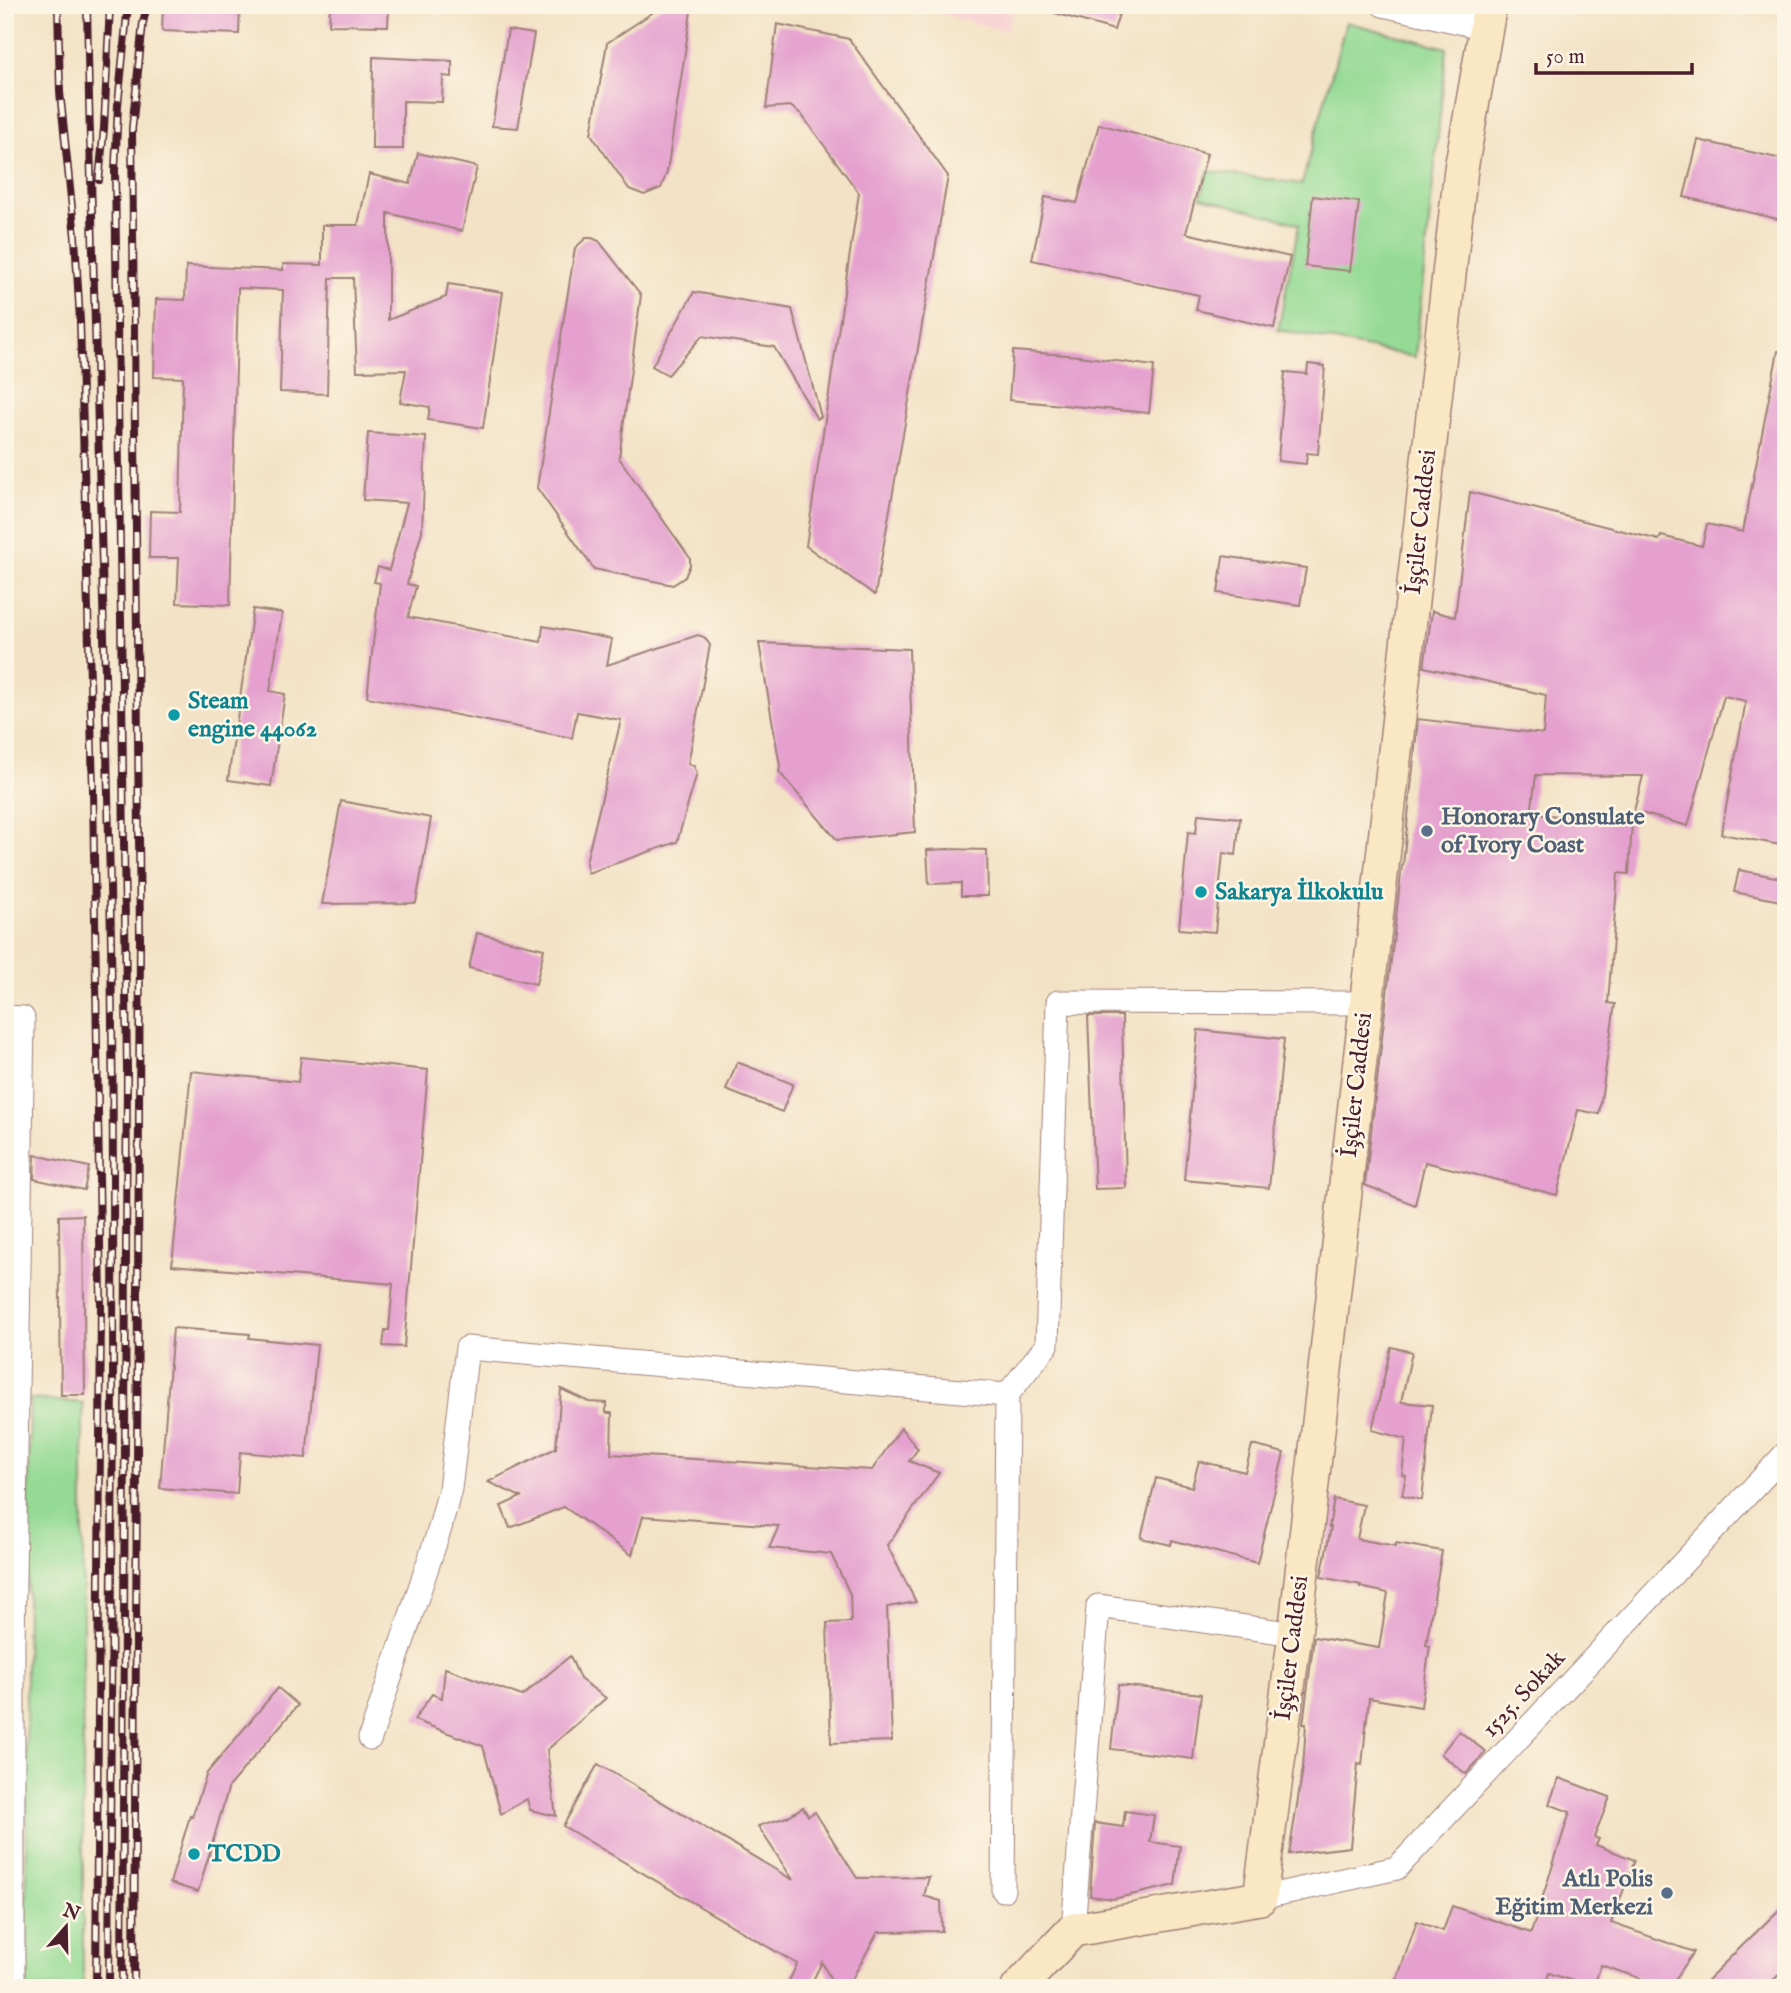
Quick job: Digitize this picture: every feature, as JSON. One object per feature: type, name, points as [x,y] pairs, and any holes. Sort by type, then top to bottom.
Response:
[{"type":"street","points":[[1383,5],[1488,17]]},
{"type":"street","name":"İşçiler Caddesi","points":[[1260,1898],[1295,1634],[1461,169],[1488,17]]},
{"type":"street","points":[[1003,1890],[1007,1395],[1047,1345],[1058,1002],[1366,1003]]},
{"type":"street","points":[[13,1988],[9,1645],[14,1018]]},
{"type":"street","points":[[370,1738],[450,1489],[467,1348],[1007,1395]]},
{"type":"street","name":"1525. Sokak","points":[[1260,1898],[1397,1868],[1786,1453]]},
{"type":"street","points":[[1073,1930],[1098,1606],[1295,1634]]},
{"type":"street","points":[[1018,1988],[1073,1930],[1260,1898]]},
{"type":"shaded area","points":[[908,5],[1016,5],[1006,31]]},
{"type":"green space","points":[[1346,22],[1447,48],[1415,357],[1278,330],[1299,224],[1201,197],[1208,171],[1302,184]]},
{"type":"green space","points":[[30,1399],[83,1403],[83,1988],[27,1988],[26,1668]]},
{"type":"building","points":[[163,5],[240,5],[239,34],[162,31]]},
{"type":"building","points":[[330,5],[389,6],[388,26],[329,25]]},
{"type":"building","points":[[664,5],[692,5],[667,172],[661,188],[644,195],[629,189],[591,134],[607,43]]},
{"type":"building","points":[[1044,5],[1087,5],[1119,14],[1114,30],[1044,10]]},
{"type":"building","points":[[777,24],[849,39],[948,176],[875,595],[806,546],[859,193],[801,114],[790,106],[766,108]]},
{"type":"building","points":[[508,30],[534,34],[518,128],[492,126]]},
{"type":"building","points":[[373,57],[452,61],[452,77],[443,76],[442,102],[403,101],[403,149],[372,149]]},
{"type":"building","points":[[1099,124],[1207,154],[1186,233],[1290,257],[1274,328],[1196,310],[1199,295],[1032,260],[1045,197],[1077,203]]},
{"type":"building","points":[[1698,140],[1786,160],[1786,221],[1684,197]]},
{"type":"building","points":[[418,153],[477,167],[462,231],[388,213],[388,320],[446,297],[448,284],[503,292],[483,428],[428,420],[430,407],[400,402],[406,370],[357,371],[353,278],[330,278],[327,394],[280,392],[283,290],[238,288],[230,605],[177,603],[179,558],[149,558],[150,511],[180,512],[183,378],[154,377],[156,299],[185,300],[186,266],[283,270],[283,264],[322,265],[322,225],[358,225],[369,174],[410,184]]},
{"type":"building","points":[[1313,196],[1359,202],[1350,271],[1305,266]]},
{"type":"building","points":[[586,238],[599,241],[641,295],[619,458],[690,558],[685,577],[673,585],[594,569],[537,488],[575,248]]},
{"type":"building","points":[[694,292],[792,309],[821,417],[817,419],[774,347],[702,336],[668,375],[652,366]]},
{"type":"building","points":[[1013,351],[1154,366],[1149,413],[1009,400]]},
{"type":"building","points":[[1778,351],[1786,352],[1786,846],[1721,834],[1746,701],[1724,696],[1688,826],[1634,811],[1643,776],[1536,775],[1531,814],[1632,821],[1629,874],[1618,873],[1608,1003],[1615,1004],[1599,1114],[1578,1110],[1557,1195],[1425,1162],[1415,1205],[1365,1185],[1418,719],[1543,734],[1546,695],[1424,667],[1432,611],[1455,617],[1470,492],[1659,540],[1661,536],[1702,546],[1707,524],[1743,532]]},
{"type":"building","points":[[1308,364],[1325,366],[1318,454],[1307,453],[1306,464],[1278,461],[1285,372],[1307,374]]},
{"type":"building","points":[[368,433],[426,437],[422,531],[407,584],[416,586],[408,617],[541,642],[543,626],[612,639],[607,665],[698,635],[704,637],[710,645],[688,764],[694,766],[697,773],[677,842],[588,873],[586,862],[621,720],[577,712],[572,738],[367,697],[380,583],[374,582],[378,567],[389,570],[407,503],[363,500]]},
{"type":"building","points":[[1223,556],[1306,568],[1300,605],[1218,593]]},
{"type":"building","points":[[253,609],[282,613],[270,691],[285,694],[271,786],[228,780]]},
{"type":"building","points":[[759,643],[909,649],[915,832],[837,840],[779,772]]},
{"type":"building","points":[[341,801],[431,818],[416,903],[322,904]]},
{"type":"building","name":"Sakarya İlkokulu","points":[[1198,814],[1240,818],[1236,855],[1223,853],[1215,932],[1179,929],[1188,832],[1196,833]]},
{"type":"building","points":[[927,850],[987,850],[988,896],[961,896],[961,883],[929,884]]},
{"type":"building","points":[[1739,870],[1786,879],[1786,902],[1734,892]]},
{"type":"building","points":[[477,933],[544,949],[536,984],[469,968]]},
{"type":"building","points":[[1088,1016],[1122,1016],[1126,1188],[1095,1189]]},
{"type":"building","points":[[1198,1030],[1284,1039],[1269,1188],[1184,1180]]},
{"type":"building","points":[[301,1057],[428,1070],[404,1347],[383,1346],[385,1330],[389,1330],[393,1284],[172,1265],[191,1071],[298,1082]]},
{"type":"building","points":[[737,1062],[793,1084],[782,1112],[726,1090]]},
{"type":"building","points":[[35,1155],[89,1167],[84,1190],[34,1179]]},
{"type":"building","points":[[83,1215],[85,1395],[61,1395],[59,1216]]},
{"type":"building","points":[[173,1328],[250,1334],[249,1338],[317,1345],[306,1458],[240,1452],[237,1494],[160,1488]]},
{"type":"building","points":[[1391,1347],[1412,1352],[1401,1402],[1432,1405],[1422,1500],[1402,1495],[1406,1476],[1402,1475],[1406,1439],[1372,1430]]},
{"type":"building","points":[[561,1389],[589,1402],[606,1403],[606,1413],[612,1413],[611,1454],[872,1470],[901,1428],[918,1449],[909,1461],[939,1473],[887,1545],[916,1602],[887,1607],[892,1741],[831,1743],[827,1623],[851,1622],[850,1594],[831,1554],[769,1548],[779,1526],[643,1516],[632,1555],[564,1507],[510,1528],[501,1506],[521,1497],[488,1482],[556,1448]]},
{"type":"building","points":[[1252,1445],[1284,1453],[1257,1563],[1172,1540],[1171,1545],[1141,1538],[1156,1478],[1192,1487],[1199,1461],[1245,1472]]},
{"type":"building","points":[[1334,1499],[1364,1505],[1357,1539],[1442,1551],[1426,1645],[1430,1646],[1421,1707],[1369,1698],[1362,1765],[1358,1764],[1350,1847],[1289,1854],[1303,1768],[1306,1724],[1303,1724],[1314,1637],[1379,1648],[1388,1593],[1321,1577]]},
{"type":"building","points":[[570,1656],[580,1679],[606,1698],[547,1750],[556,1816],[530,1810],[527,1799],[501,1814],[483,1746],[414,1720],[432,1694],[442,1698],[445,1668],[522,1696]]},
{"type":"building","points":[[1118,1685],[1201,1694],[1193,1759],[1111,1749]]},
{"type":"building","points":[[278,1688],[298,1705],[229,1786],[198,1892],[170,1883],[190,1816],[192,1817],[207,1773]]},
{"type":"building","points":[[1459,1731],[1486,1752],[1466,1774],[1441,1754]]},
{"type":"building","points":[[598,1764],[793,1880],[758,1826],[787,1817],[803,1807],[808,1816],[815,1812],[857,1878],[929,1877],[924,1896],[941,1901],[942,1931],[878,1932],[847,1988],[835,1988],[822,1962],[809,1988],[803,1988],[789,1981],[797,1964],[563,1826]]},
{"type":"building","points":[[1559,1778],[1610,1797],[1594,1837],[1599,1839],[1596,1845],[1635,1860],[1611,1923],[1694,1952],[1669,1988],[1601,1965],[1593,1988],[1549,1973],[1544,1988],[1394,1988],[1417,1921],[1443,1931],[1452,1906],[1531,1933],[1570,1812],[1549,1804]]},
{"type":"building","points":[[1125,1811],[1154,1815],[1150,1842],[1180,1846],[1175,1885],[1113,1899],[1090,1896],[1095,1823],[1123,1827]]},
{"type":"building","points":[[1786,1903],[1786,1968],[1765,1988],[1699,1988]]},
{"type":"railway","points":[[58,5],[60,92],[75,237],[80,321],[93,789],[101,1304],[96,1988]]},
{"type":"railway","points":[[87,5],[111,942],[113,1334],[109,1988]]},
{"type":"railway","points":[[99,180],[110,5]]},
{"type":"railway","points":[[122,1988],[127,1070],[115,171],[118,105],[128,5]]},
{"type":"railway","points":[[134,1988],[140,938],[132,129],[147,5]]},
{"type":"place","name":"Steam engine 44062","points":[[174,715]]},
{"type":"place","name":"Honorary Consulate of Ivory Coast","points":[[1427,831]]},
{"type":"place","name":"Sakarya İlkokulu","points":[[1201,892]]},
{"type":"place","name":"TCDD","points":[[194,1854]]},
{"type":"place","name":"Atlı Polis Eğitim Merkezi","points":[[1667,1893]]}]
